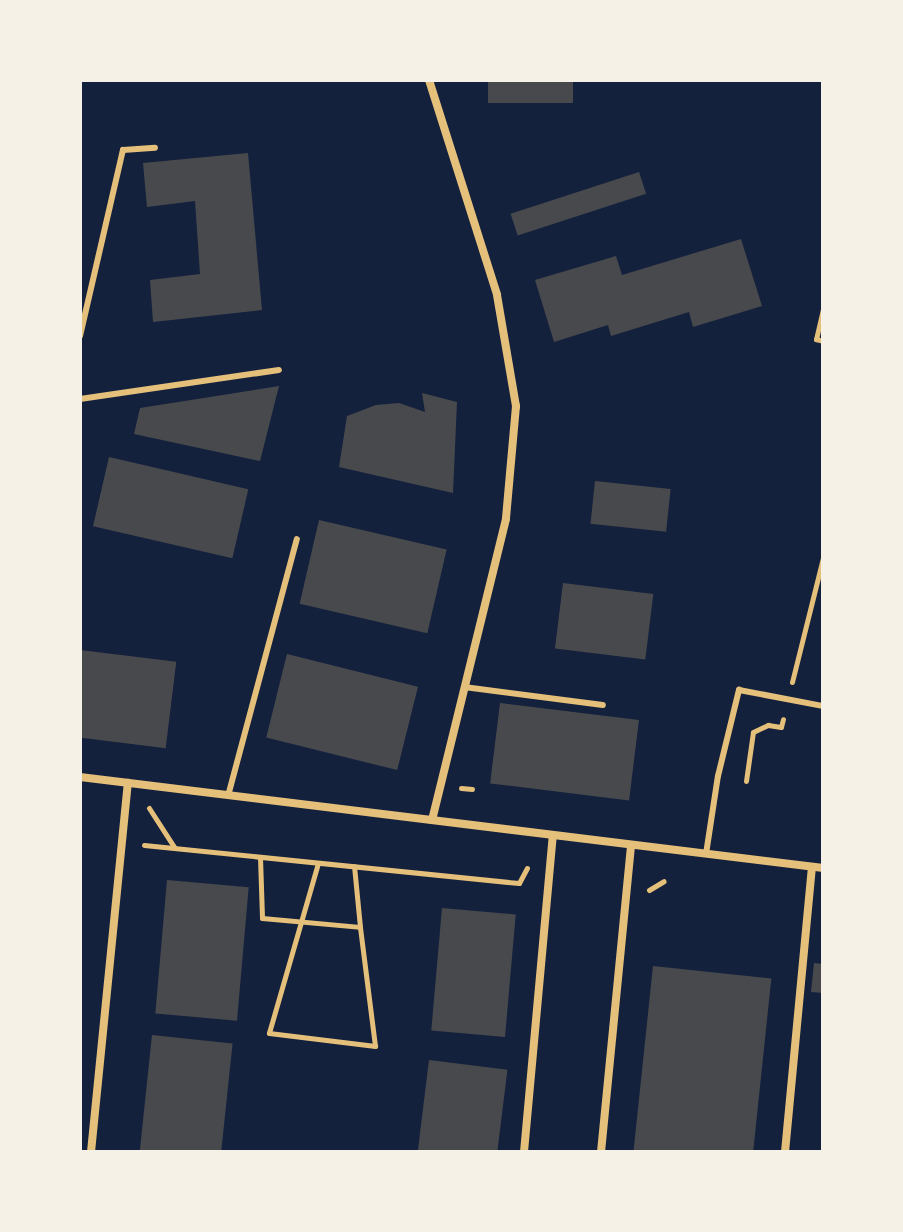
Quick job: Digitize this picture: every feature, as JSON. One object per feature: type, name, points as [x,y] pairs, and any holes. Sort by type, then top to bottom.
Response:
[{"type":"street","points":[[429,80],[497,295],[516,406],[506,519],[432,820]]},
{"type":"street","points":[[80,777],[823,868]]},
{"type":"street","points":[[91,1152],[128,783]]},
{"type":"street","points":[[524,1152],[553,836]]},
{"type":"street","points":[[601,1152],[631,846]]},
{"type":"street","points":[[785,1152],[812,867]]},
{"type":"lane","points":[[80,336],[123,150],[155,148]]},
{"type":"lane","points":[[80,399],[279,370]]},
{"type":"lane","points":[[228,796],[297,539]]},
{"type":"lane","points":[[463,687],[603,705]]},
{"type":"lane","points":[[706,854],[718,776],[739,690],[823,706]]},
{"type":"path","points":[[823,309],[816,339],[823,341]]},
{"type":"path","points":[[149,807],[175,848]]},
{"type":"path","points":[[122,843],[519,883],[531,860]]},
{"type":"path","points":[[260,857],[262,918],[360,927]]},
{"type":"path","points":[[318,863],[269,1033],[375,1046],[354,866]]},
{"type":"building","points":[[488,80],[573,80],[573,103],[488,103]]},
{"type":"building","points":[[248,153],[262,310],[153,322],[150,280],[200,274],[195,201],[147,207],[143,163]]},
{"type":"building","points":[[639,172],[646,194],[518,236],[511,214]]},
{"type":"building","points":[[741,239],[762,306],[693,327],[689,312],[611,336],[608,325],[554,342],[535,280],[616,256],[622,275]]},
{"type":"building","points":[[279,386],[260,461],[134,434],[140,408]]},
{"type":"building","points":[[422,393],[457,402],[453,493],[339,467],[347,416],[376,405],[399,403],[425,412]]},
{"type":"building","points":[[109,457],[248,489],[232,558],[93,526]]},
{"type":"building","points":[[595,481],[671,489],[666,532],[591,524]]},
{"type":"building","points":[[319,520],[447,549],[427,633],[300,604]]},
{"type":"building","points":[[563,583],[653,594],[645,660],[555,649]]},
{"type":"building","points":[[80,650],[176,662],[166,748],[80,738]]},
{"type":"building","points":[[287,654],[418,687],[397,770],[266,737]]},
{"type":"building","points":[[500,703],[639,720],[629,800],[490,783]]},
{"type":"building","points":[[167,880],[249,887],[237,1021],[155,1013]]},
{"type":"building","points":[[442,908],[516,914],[505,1037],[431,1031]]},
{"type":"building","points":[[814,963],[823,964],[823,993],[811,992]]},
{"type":"building","points":[[653,966],[771,978],[753,1152],[633,1152]]},
{"type":"building","points":[[152,1035],[233,1043],[221,1152],[140,1152]]},
{"type":"building","points":[[429,1060],[507,1070],[497,1152],[418,1152]]}]
